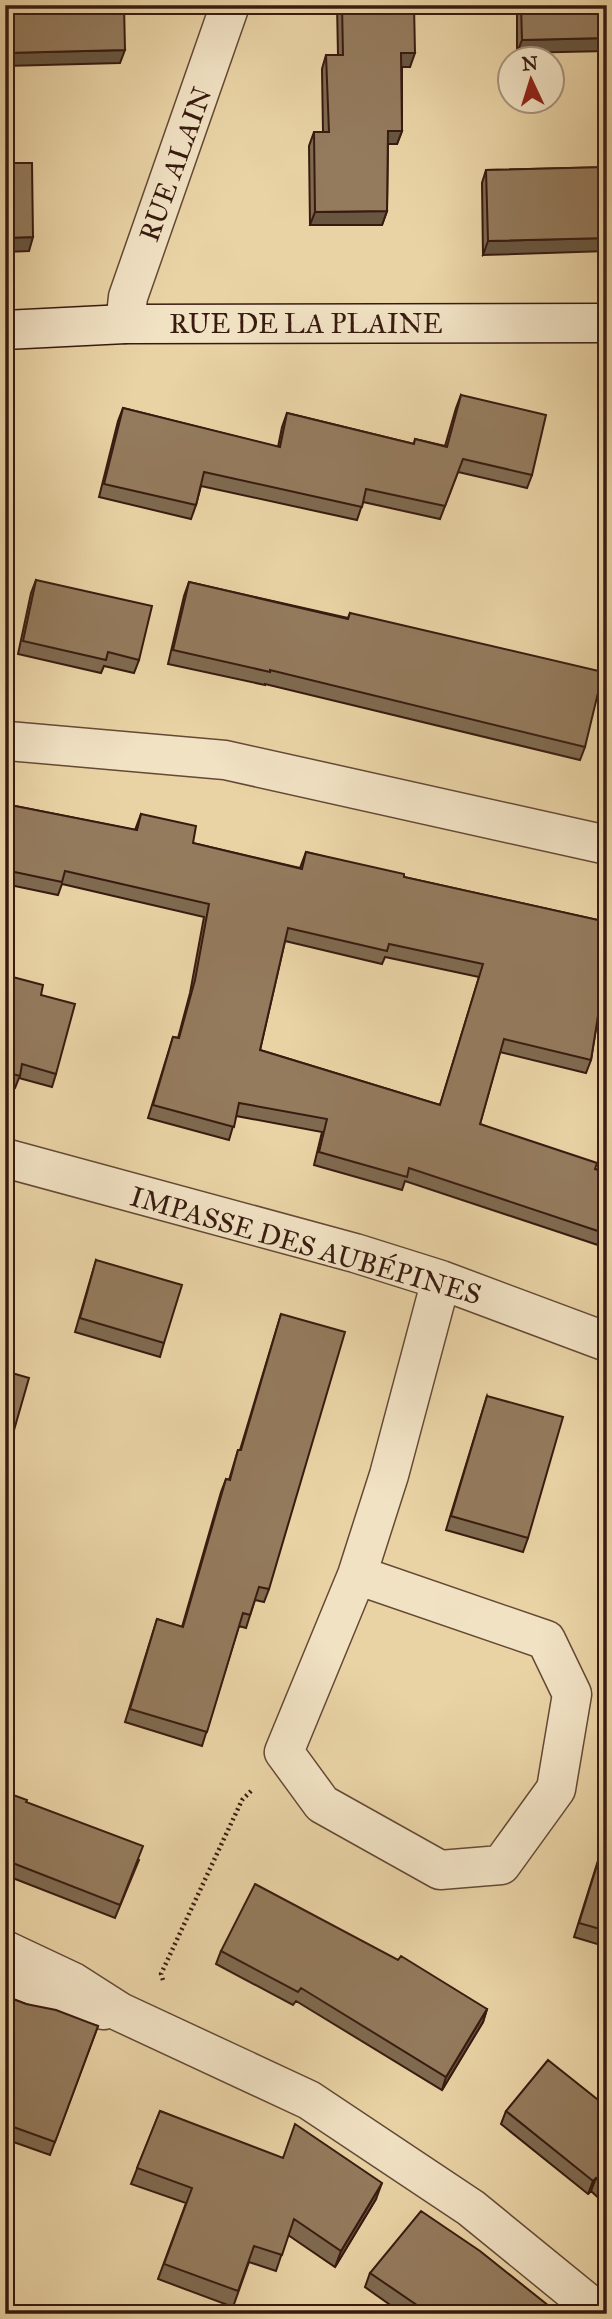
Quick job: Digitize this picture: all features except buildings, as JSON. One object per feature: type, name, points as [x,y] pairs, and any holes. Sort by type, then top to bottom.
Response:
[{"type":"street","name":"RUE ALAIN","points":[[125,324],[128,297],[230,5]]},
{"type":"street","name":"RUE DE LA PLAINE","points":[[5,330],[125,324],[607,323]]},
{"type":"street","points":[[8,741],[225,760],[607,845]]},
{"type":"street","name":"IMPASSE DES AUBÉPINES","points":[[5,1158],[355,1253],[441,1280],[607,1342]]},
{"type":"street","points":[[357,1575],[545,1640],[572,1695],[556,1789],[501,1865],[440,1870],[322,1804],[284,1752],[357,1575],[389,1475],[441,1280]]},
{"type":"street","points":[[5,1950],[73,1982],[120,2012],[309,2099],[471,2208],[601,2314]]},
{"type":"street","points":[[5,1989],[43,2000],[120,2012]]},
{"type":"path","points":[[160,2031],[169,1997],[161,1974],[242,1800],[284,1752]]}]
